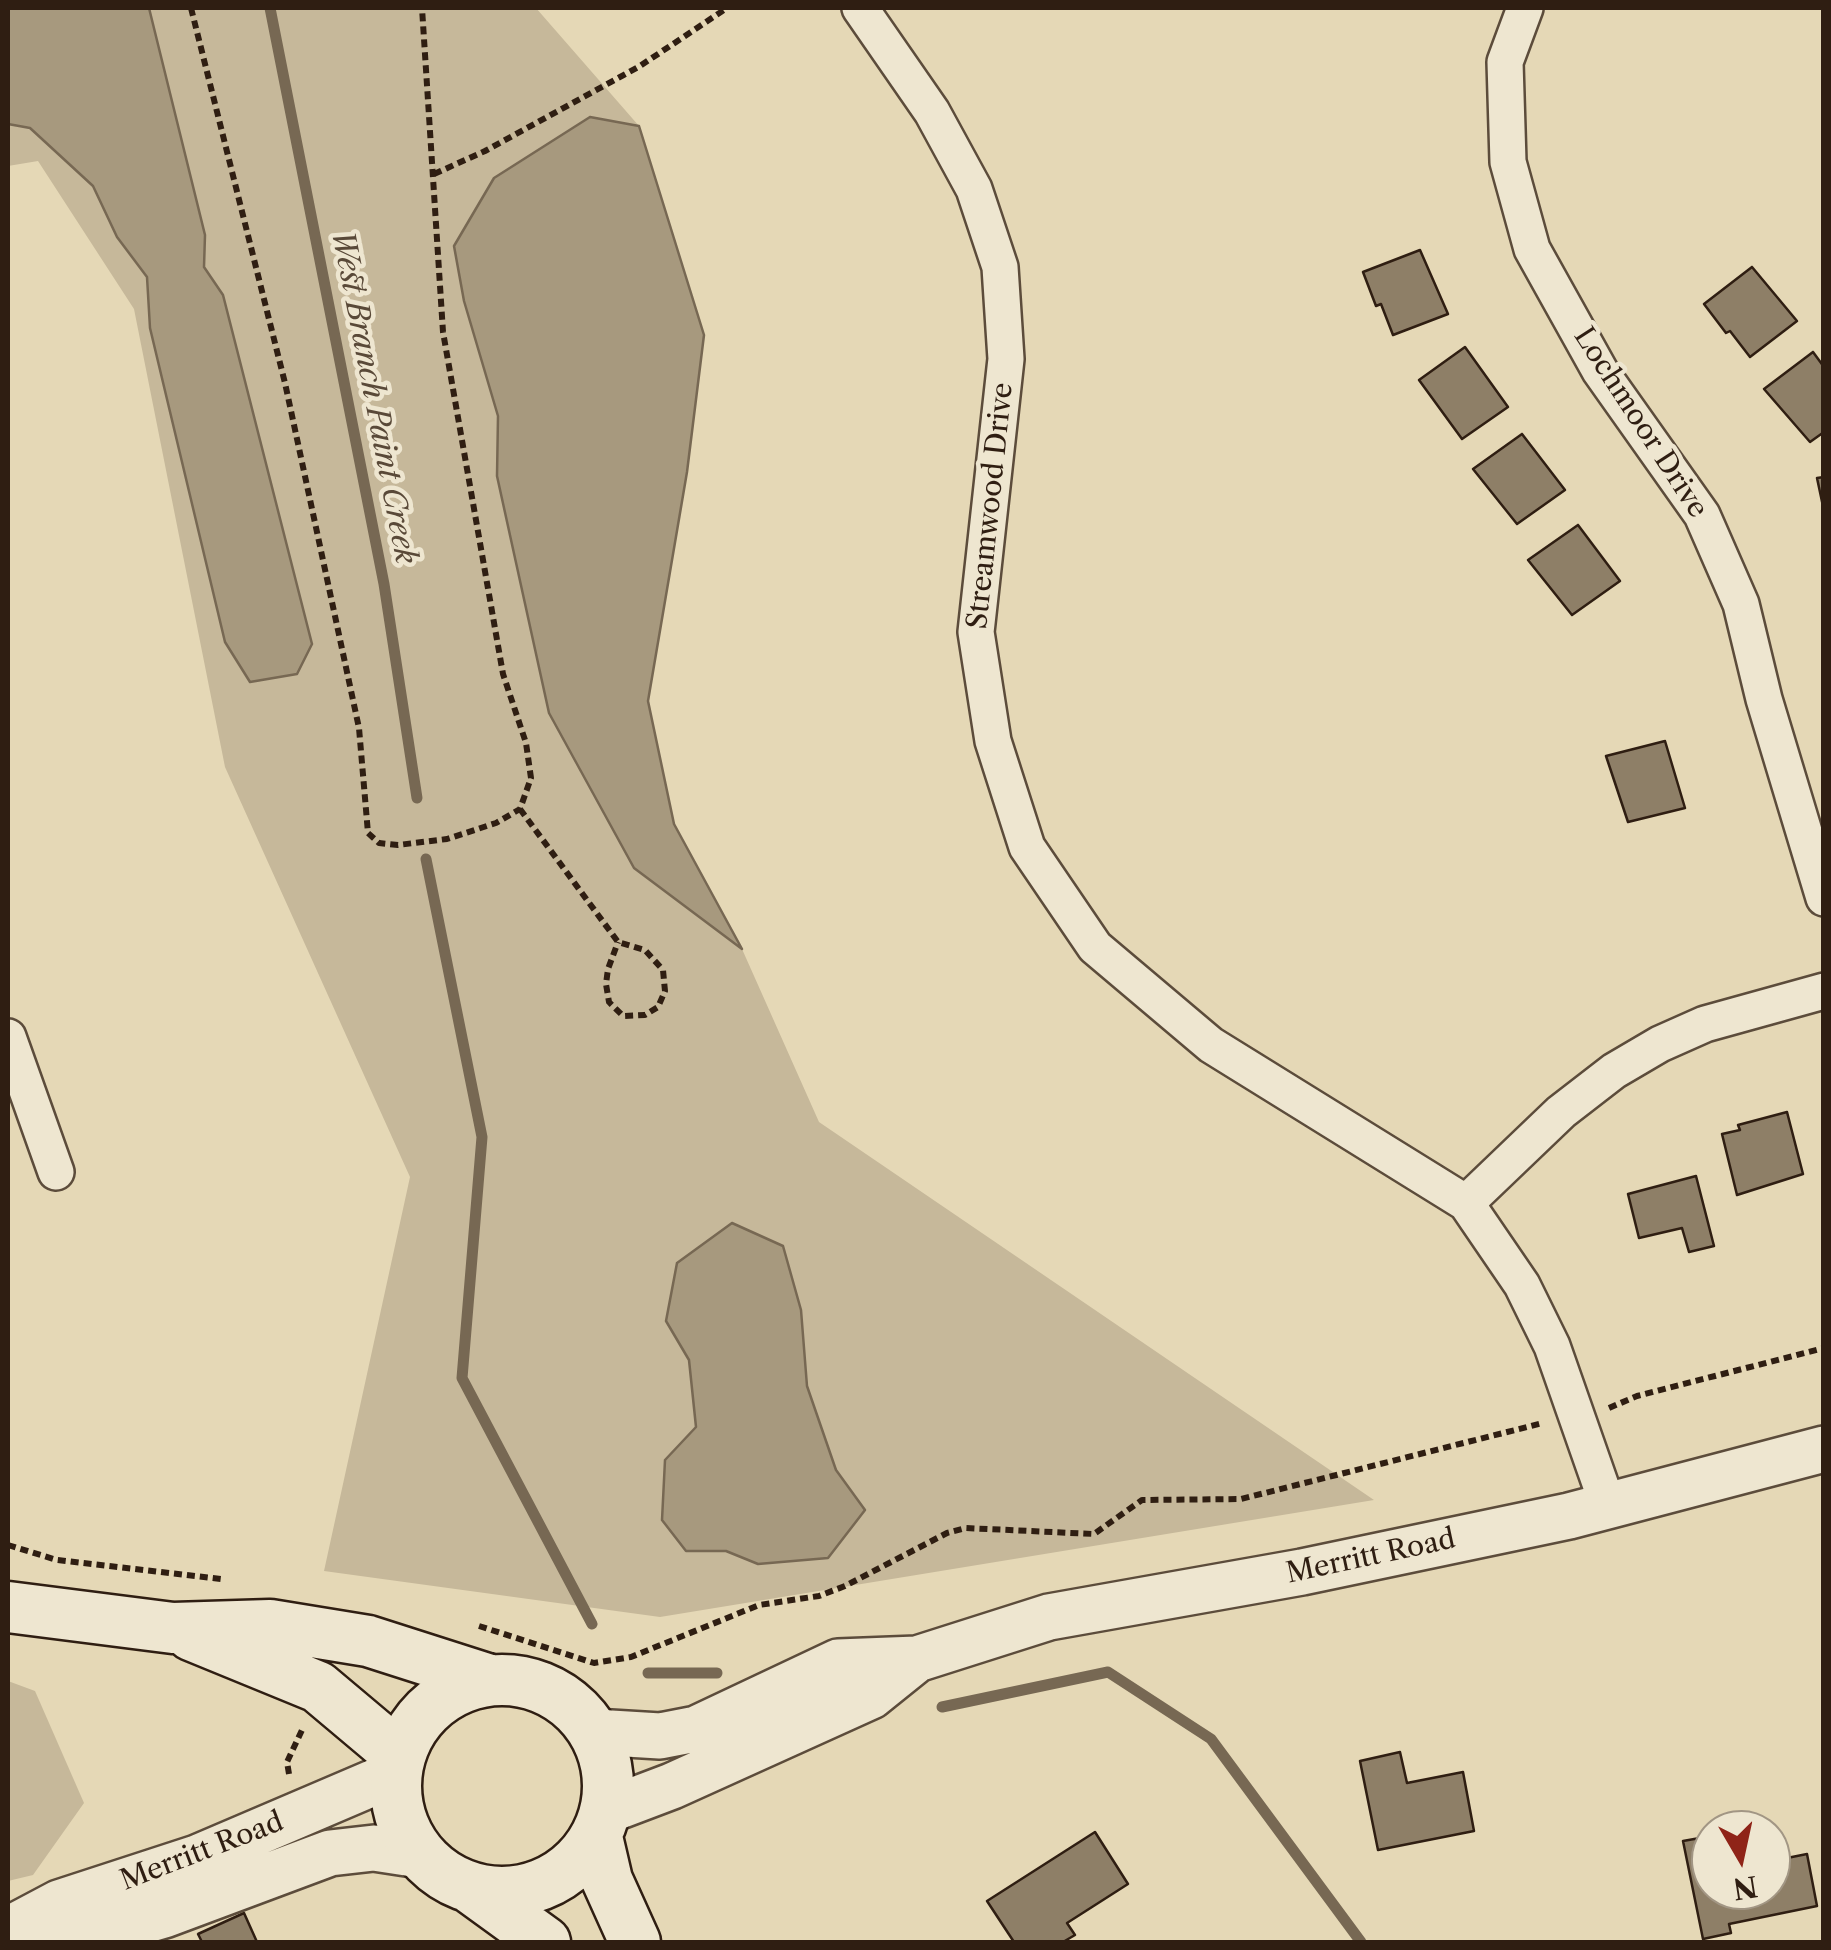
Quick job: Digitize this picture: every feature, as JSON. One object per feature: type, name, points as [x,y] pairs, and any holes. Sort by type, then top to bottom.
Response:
[{"type":"main road","points":[[8,1607],[173,1628],[270,1625],[368,1641],[490,1680],[520,1681],[550,1691],[575,1708],[594,1732],[605,1757],[610,1784],[601,1824],[579,1860],[556,1878],[530,1890],[501,1894],[472,1889]]},
{"type":"main road","points":[[173,1628],[318,1687],[398,1764]]},
{"type":"main road","points":[[490,1680],[460,1689],[433,1704],[413,1728],[398,1764],[396,1802],[404,1830],[420,1855],[444,1876],[472,1889],[545,1942]]},
{"type":"main road","points":[[601,1824],[608,1880],[635,1942]]},
{"type":"street","name":"Streamwood Drive","points":[[860,8],[932,112],[974,188],[1000,268],[1006,359],[976,632],[992,741],[1027,847],[1096,946],[1211,1045],[1466,1203],[1522,1285],[1552,1346],[1608,1506]]},
{"type":"street","name":"Lochmoor Drive","points":[[1525,8],[1505,62],[1508,162],[1532,249],[1600,370],[1710,532],[1741,604],[1764,699],[1824,898]]},
{"type":"street","points":[[1466,1203],[1561,1112],[1614,1071],[1705,1024],[1824,991]]},
{"type":"street","points":[[8,1038],[56,1172]]},
{"type":"street","name":"Merritt Road","points":[[594,1732],[660,1736],[696,1729],[838,1662],[917,1659],[1048,1617],[1321,1568],[1608,1506],[1824,1448]]},
{"type":"street","name":"Merritt Road","points":[[601,1824],[672,1786],[871,1696],[917,1659]]},
{"type":"street","name":"Merritt Road","points":[[8,1933],[59,1904],[197,1858],[398,1764]]},
{"type":"street","name":"Merritt Road","points":[[8,1933],[92,1936],[164,1915],[330,1853],[374,1848],[420,1855]]},
{"type":"path","points":[[191,8],[289,402],[359,728],[368,833],[378,843],[398,845],[447,840],[496,823],[520,809],[531,778],[526,743],[502,674],[443,332],[422,8]]},
{"type":"path","points":[[434,174],[485,151],[640,66],[727,8]]},
{"type":"path","points":[[520,809],[618,942],[645,950],[663,970],[665,991],[658,1007],[644,1016],[623,1016],[609,1002],[608,969],[618,942]]},
{"type":"path","points":[[471,1624],[594,1663],[631,1657],[759,1605],[832,1591],[947,1533],[966,1528],[1094,1534],[1142,1500],[1241,1499],[1522,1427],[1578,1420],[1637,1396],[1824,1348]]},
{"type":"path","points":[[8,1546],[56,1560],[228,1580]]},
{"type":"path","points":[[289,1775],[287,1762],[305,1725]]},
{"type":"shaded area","points":[[8,8],[536,8],[639,126],[704,335],[687,472],[648,701],[674,824],[742,949],[819,1122],[1374,1500],[660,1617],[324,1571],[410,1177],[225,767],[134,309],[38,161],[8,166]]},
{"type":"shaded area","points":[[8,8],[149,8],[205,235],[204,267],[223,295],[312,644],[297,674],[250,682],[225,642],[150,328],[147,277],[117,237],[93,186],[30,128],[8,124]]},
{"type":"shaded area","points":[[590,117],[639,126],[704,335],[687,472],[648,701],[674,824],[742,949],[634,868],[549,713],[497,476],[498,416],[464,301],[454,246],[494,178]]},
{"type":"shaded area","points":[[732,1223],[783,1246],[801,1310],[807,1386],[836,1470],[865,1510],[828,1558],[758,1564],[726,1551],[686,1551],[662,1520],[665,1460],[696,1427],[689,1360],[666,1321],[677,1263]]},
{"type":"shaded area","points":[[8,1681],[35,1691],[84,1803],[33,1875],[8,1881]]},
{"type":"building","points":[[1420,250],[1448,314],[1393,335],[1363,272]]},
{"type":"building","points":[[1752,267],[1797,321],[1750,357],[1704,304]]},
{"type":"building","points":[[1465,347],[1508,407],[1462,439],[1419,380]]},
{"type":"building","points":[[1813,352],[1824,367],[1824,432],[1810,442],[1764,389]]},
{"type":"building","points":[[1522,434],[1565,490],[1517,524],[1473,469]]},
{"type":"building","points":[[1824,477],[1824,511],[1817,478]]},
{"type":"building","points":[[1578,525],[1620,581],[1572,615],[1528,560]]},
{"type":"building","points":[[1665,741],[1685,808],[1628,822],[1606,756]]},
{"type":"building","points":[[1787,1112],[1803,1174],[1737,1195],[1722,1134],[1740,1130],[1738,1125]]},
{"type":"building","points":[[1696,1176],[1714,1246],[1689,1252],[1682,1228],[1639,1238],[1628,1194]]},
{"type":"building","points":[[1400,1752],[1407,1783],[1463,1772],[1474,1831],[1378,1850],[1360,1761]]},
{"type":"building","points":[[1095,1832],[1128,1884],[1067,1923],[1075,1935],[1063,1942],[1014,1942],[987,1901]]},
{"type":"building","points":[[1691,1840],[1691,1880],[1683,1841]]},
{"type":"building","points":[[1807,1854],[1817,1906],[1729,1924],[1731,1933],[1703,1939],[1697,1910],[1791,1910],[1791,1857]]},
{"type":"building","points":[[244,1913],[257,1942],[202,1942],[198,1934]]},
{"type":"waterway","name":"West Branch Paint Creek","points":[[270,8],[384,584],[417,798]]},
{"type":"waterway","name":"West Branch Paint Creek","points":[[426,859],[482,1137],[462,1378],[592,1624]]},
{"type":"waterway","name":"West Branch Paint Creek","points":[[942,1707],[1108,1672],[1211,1739],[1361,1942]]},
{"type":"waterway","name":"West Branch Paint Creek","points":[[648,1673],[717,1673]]}]
